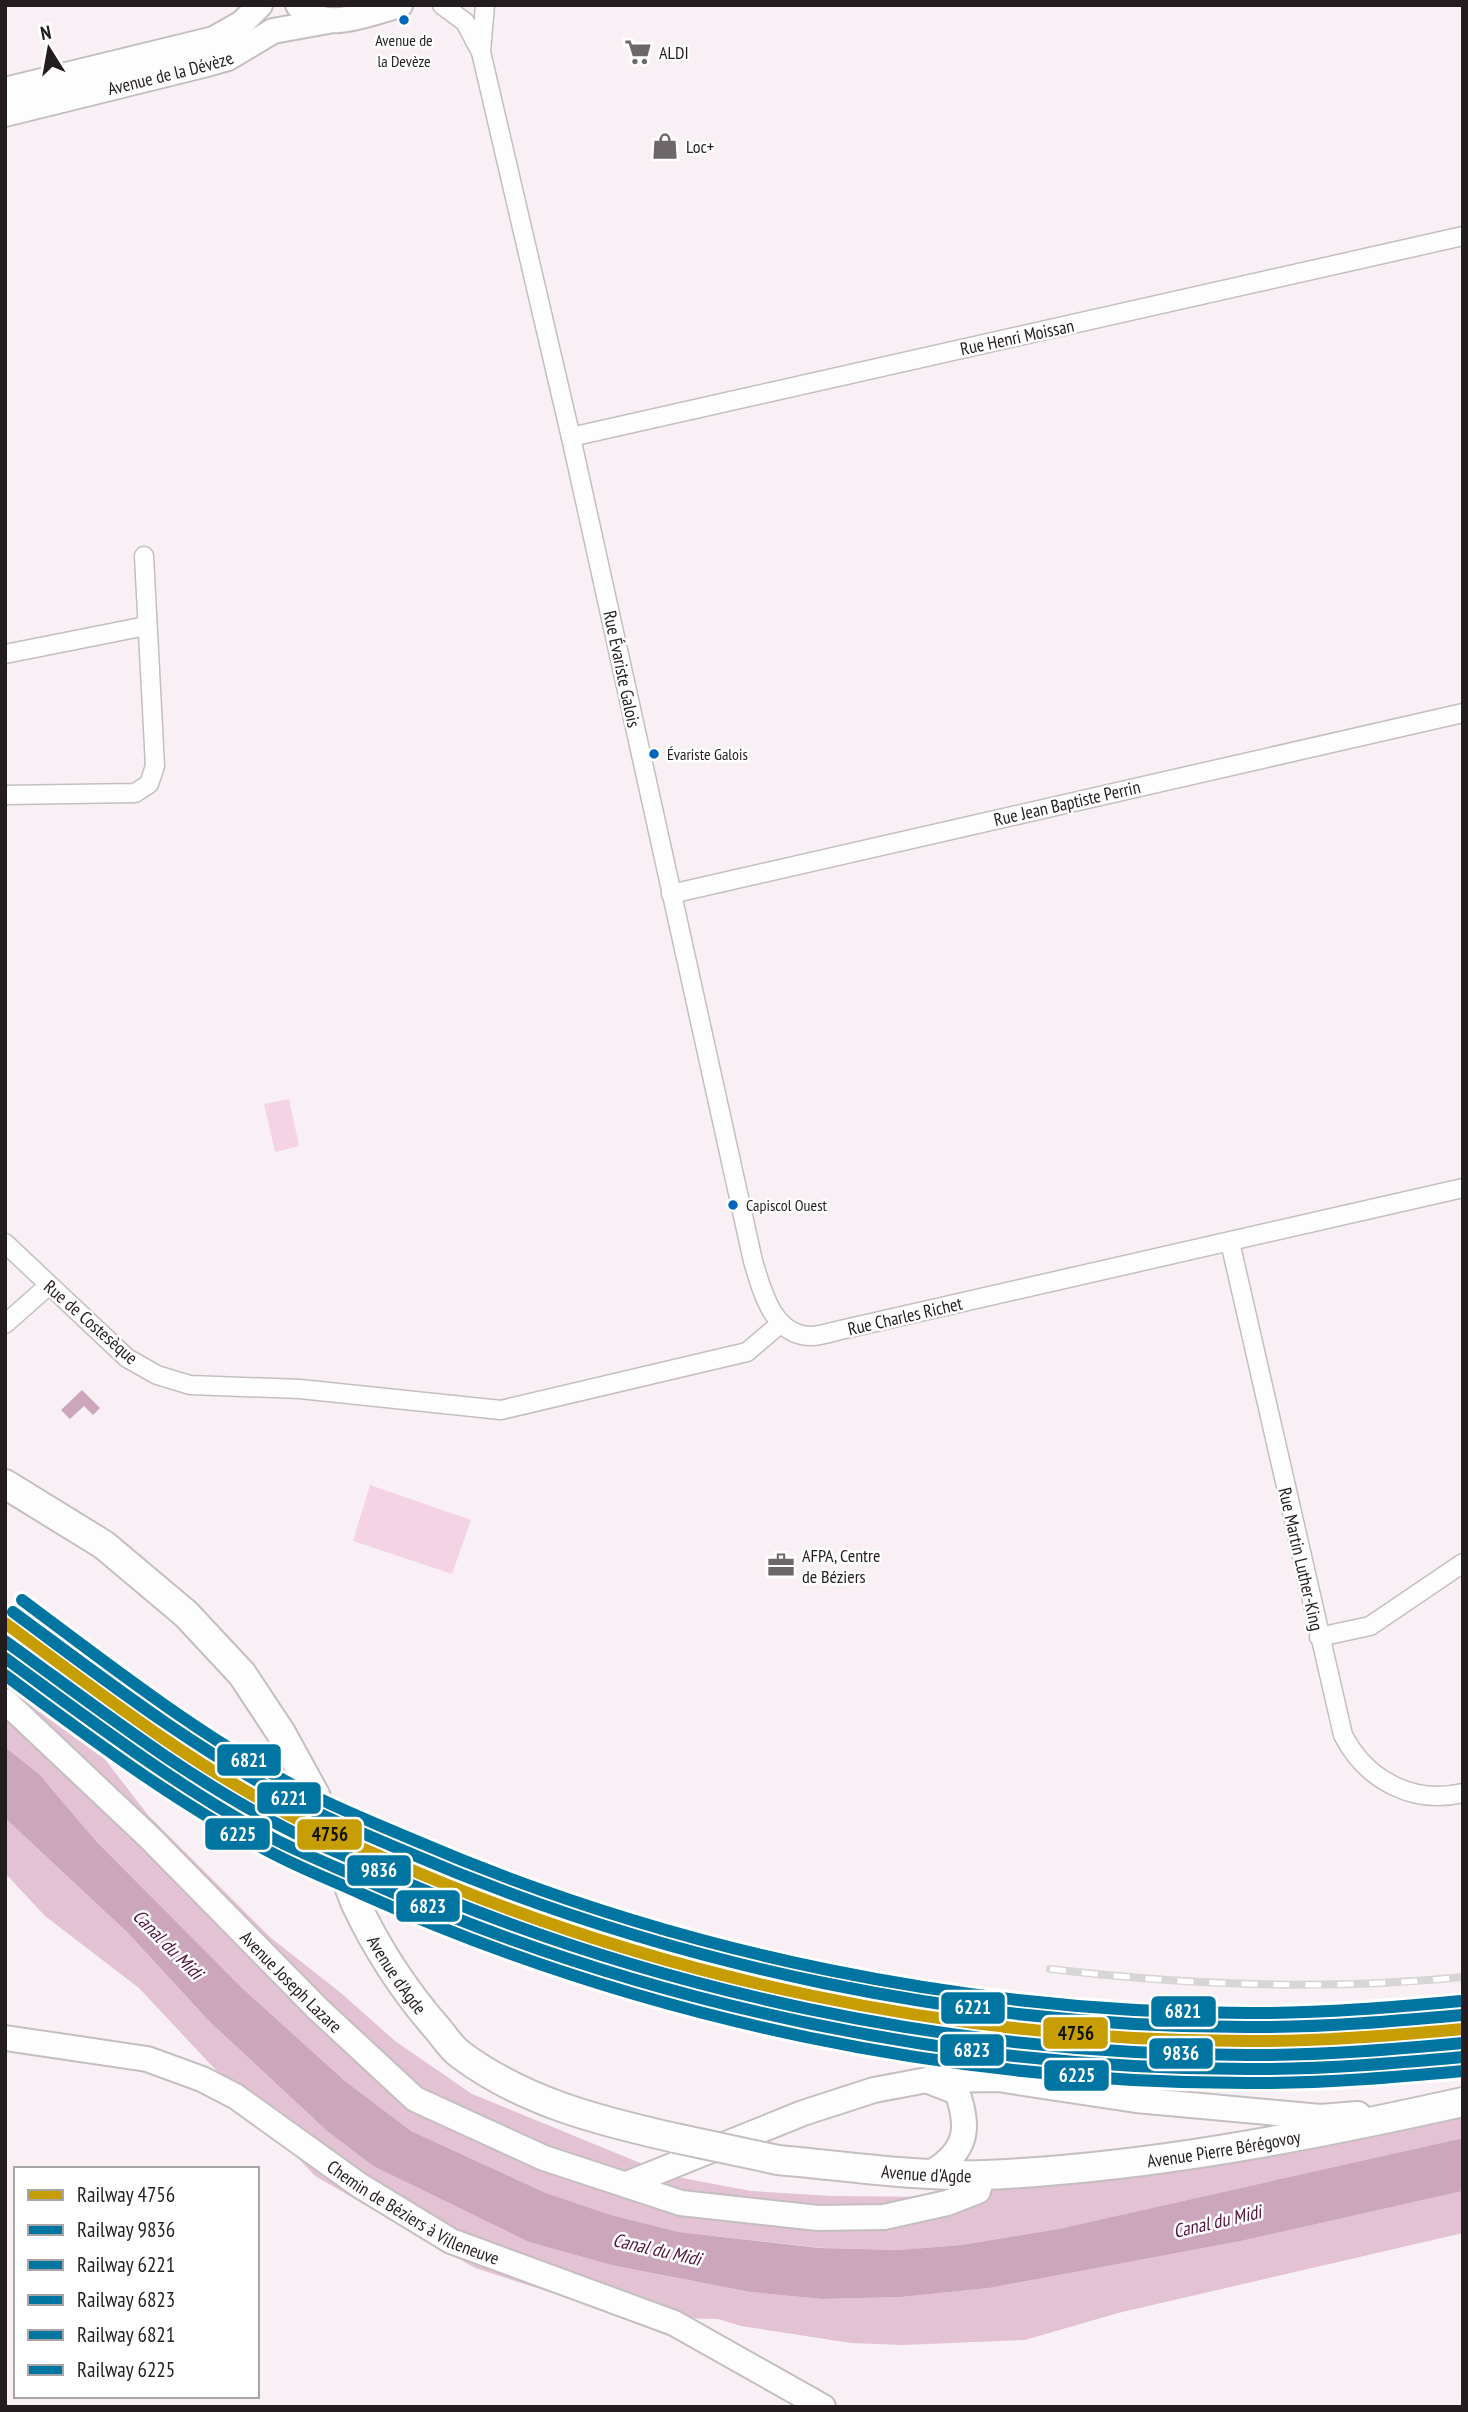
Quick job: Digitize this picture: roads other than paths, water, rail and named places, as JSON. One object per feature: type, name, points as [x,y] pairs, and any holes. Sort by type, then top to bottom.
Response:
[{"type":"main road","name":"Avenue de la Dévèze","points":[[5,90],[214,39],[242,23],[260,5]]},
{"type":"main road","points":[[298,5],[305,13],[328,21]]},
{"type":"main road","name":"Avenue de la Dévèze","points":[[5,114],[229,58],[273,31],[400,5]]},
{"type":"main road","name":"Avenue d'Agde","points":[[5,1485],[104,1545],[186,1614],[242,1674],[281,1733],[315,1795],[355,1902],[377,1950],[402,1988],[459,2054],[514,2087],[592,2119],[778,2160],[982,2175]]},
{"type":"main road","name":"Avenue Joseph Lazare","points":[[5,1701],[149,1838],[318,2009],[415,2099],[544,2158],[681,2203],[818,2218],[884,2217],[947,2203],[978,2191],[982,2175]]},
{"type":"main road","name":"Chemin de Béziers à Villeneuve","points":[[5,2038],[147,2059],[202,2079],[235,2095],[359,2185],[451,2241],[674,2323],[823,2407]]},
{"type":"main road","points":[[628,2184],[803,2113],[874,2090],[928,2080],[998,2079],[1136,2100],[1320,2117],[1455,2104]]},
{"type":"main road","points":[[928,2080],[957,2092],[965,2117],[962,2144],[950,2162],[932,2172]]},
{"type":"main road","name":"Avenue Pierre Bérégovoy","points":[[982,2175],[1141,2164],[1269,2143],[1455,2104]]},
{"type":"street","name":"Rue Évariste Galois","points":[[442,5],[465,22],[481,51],[570,437],[753,1261],[763,1294],[781,1323]]},
{"type":"street","name":"Rue Évariste Galois","points":[[481,51],[485,5]]},
{"type":"street","name":"Rue Henri Moissan","points":[[570,437],[1463,236]]},
{"type":"street","points":[[5,795],[135,793],[149,784],[155,766],[144,556]]},
{"type":"street","points":[[5,654],[146,625]]},
{"type":"street","name":"Rue Jean Baptiste Perrin","points":[[671,894],[1463,713]]},
{"type":"street","name":"Rue Charles Richet","points":[[781,1323],[811,1336],[1463,1188]]},
{"type":"street","name":"Rue Martin Luther-King","points":[[1230,1242],[1343,1735],[1364,1766],[1383,1781],[1424,1796],[1463,1793]]},
{"type":"street","name":"Rue de Costesèque","points":[[5,1243],[127,1358],[157,1375],[190,1385],[300,1389],[500,1410],[747,1352],[781,1323]]},
{"type":"street","points":[[5,1324],[48,1286]]},
{"type":"street","points":[[1319,1637],[1370,1626],[1463,1563]]},
{"type":"water","points":[[82,1390],[100,1408],[93,1415],[84,1406],[70,1419],[61,1410]]},
{"type":"water","name":"Canal du Midi","points":[[5,1747],[39,1774],[96,1841],[242,1988],[345,2081],[411,2131],[546,2193],[611,2215],[679,2232],[820,2248],[899,2250],[961,2245],[1058,2229],[1463,2138],[1463,2191],[1241,2241],[989,2288],[901,2297],[822,2299],[750,2292],[611,2265],[529,2242],[373,2166],[327,2131],[209,2021],[128,1933],[5,1818]]},
{"type":"railway","points":[[5,1638],[142,1740],[218,1788]]},
{"type":"railway","points":[[5,1655],[109,1731],[180,1778],[291,1842],[413,1897],[539,1945],[667,1984],[797,2016],[930,2040],[1063,2056],[1197,2064],[1331,2065],[1463,2055]]},
{"type":"railway","points":[[1050,1969],[1153,1979],[1256,1984],[1360,1984],[1463,1977]]},
{"type":"rail line","name":"6821","points":[[22,1600],[193,1725],[265,1770],[316,1797],[514,1880],[617,1915],[722,1945],[829,1970],[936,1989],[1045,2003],[1153,2011],[1261,2013],[1336,2011],[1461,2001]]},
{"type":"rail line","name":"6221","points":[[13,1612],[186,1737],[259,1782],[310,1809],[352,1829],[510,1893],[613,1929],[719,1959],[934,2003],[1043,2017],[1152,2025],[1261,2027],[1336,2025],[1462,2015]]},
{"type":"rail line","name":"4756","points":[[5,1623],[179,1749],[300,1821],[486,1900],[592,1938],[701,1969],[811,1996],[923,2016],[1036,2030],[1149,2039],[1336,2039],[1463,2029]]},
{"type":"rail line","name":"9836","points":[[5,1641],[175,1763],[294,1833],[479,1912],[587,1950],[696,1982],[808,2009],[921,2029],[1034,2044],[1148,2053],[1261,2055],[1337,2053],[1463,2043]]},
{"type":"rail line","name":"6823","points":[[5,1658],[171,1777],[276,1840],[474,1925],[582,1963],[693,1996],[805,2022],[918,2043],[1033,2058],[1147,2067],[1261,2069],[1337,2067],[1463,2057]]},
{"type":"rail line","name":"6225","points":[[5,1675],[167,1791],[281,1858],[468,1938],[577,1977],[689,2009],[802,2036],[916,2057],[1031,2072],[1146,2081],[1261,2083],[1337,2081],[1463,2071]]},
{"type":"place","name":"Avenue de la Devèze","points":[[404,20]]},
{"type":"place","name":"ALDI","points":[[638,52]]},
{"type":"place","name":"Loc+","points":[[665,146]]},
{"type":"place","name":"Évariste Galois","points":[[654,754]]},
{"type":"place","name":"Capiscol Ouest","points":[[733,1205]]},
{"type":"place","name":"AFPA, Centre de Béziers","points":[[781,1565]]}]
